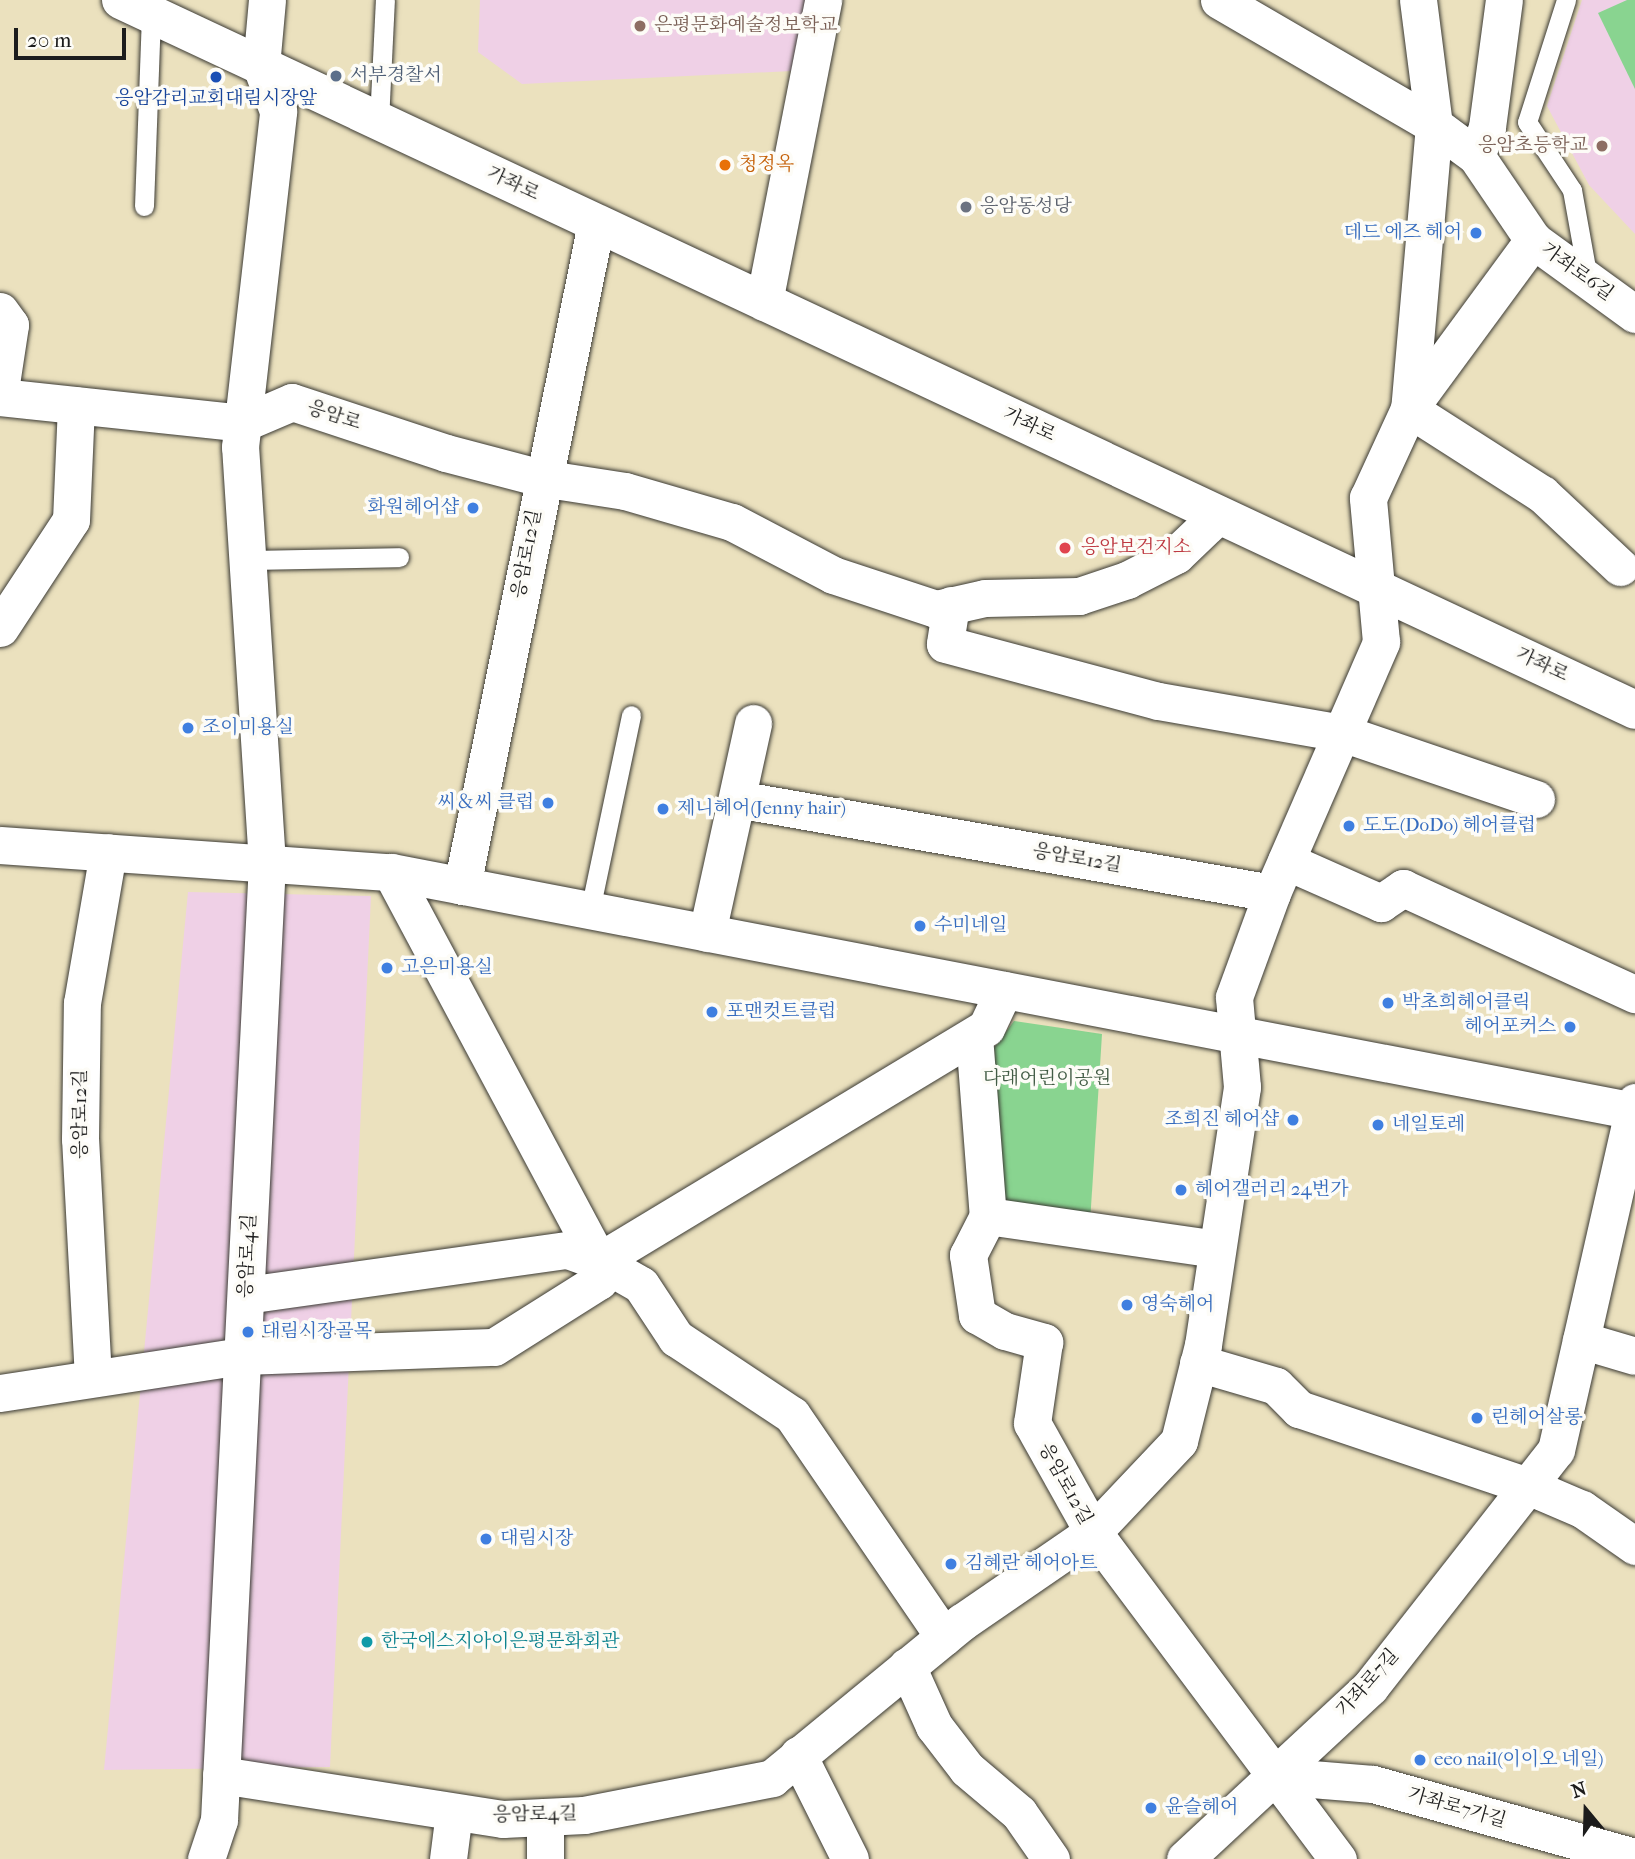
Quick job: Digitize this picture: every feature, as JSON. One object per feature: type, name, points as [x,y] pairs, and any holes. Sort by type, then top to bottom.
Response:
[{"type":"main road","name":"가좌로","points":[[136,7],[1635,710]]},
{"type":"street","points":[[267,0],[261,66],[278,111],[243,423],[247,560],[267,863]]},
{"type":"street","points":[[764,302],[823,0]]},
{"type":"street","points":[[1219,0],[1434,125]]},
{"type":"street","points":[[1409,410],[1434,125],[1418,0]]},
{"type":"street","points":[[1476,156],[1487,127],[1504,0]]},
{"type":"street","name":"가좌로6길","points":[[1434,125],[1476,156],[1533,240],[1635,314]]},
{"type":"street","name":"응암로12길","points":[[462,886],[541,478],[596,223]]},
{"type":"street","points":[[1533,240],[1409,410],[1368,498],[1373,585],[1381,642],[1279,877],[1381,903],[1403,888],[1635,994]]},
{"type":"street","points":[[0,311],[10,325],[0,390]]},
{"type":"street","name":"응암로","points":[[0,397],[243,423],[292,402],[446,453],[541,478]]},
{"type":"street","points":[[0,628],[71,520],[76,405]]},
{"type":"street","points":[[1409,410],[1542,494],[1620,567]]},
{"type":"street","points":[[541,478],[625,491],[732,522],[833,575],[936,608],[985,598],[1079,596],[1127,580],[1176,555],[1219,514]]},
{"type":"street","points":[[951,606],[945,644],[1158,701],[1342,733],[1536,799]]},
{"type":"street","points":[[707,933],[753,723]]},
{"type":"street","name":"응암로12길","points":[[737,799],[1279,877],[1234,997],[1242,1087],[1198,1363],[1179,1441],[1093,1532],[1031,1423],[1044,1342],[1006,1331],[977,1315],[968,1255],[988,1216]]},
{"type":"street","points":[[0,845],[391,872],[1635,1108]]},
{"type":"street","name":"응암로12길","points":[[93,1378],[80,1139],[82,1003],[108,852]]},
{"type":"street","name":"응암로4길","points":[[206,1859],[219,1820],[222,1775],[267,863]]},
{"type":"street","points":[[0,1393],[243,1356],[494,1347],[599,1281],[599,1261],[391,872]]},
{"type":"street","points":[[599,1261],[986,1028],[1004,990]]},
{"type":"street","points":[[974,1035],[988,1216],[1217,1249]]},
{"type":"street","name":"가좌로7길","points":[[1185,1859],[1370,1687],[1556,1450],[1635,1108]]},
{"type":"street","points":[[246,1295],[568,1250],[599,1261],[641,1285],[676,1338],[792,1415],[944,1637]]},
{"type":"street","points":[[1581,1340],[1635,1356]]},
{"type":"street","points":[[1198,1363],[1276,1386],[1299,1409],[1528,1486],[1582,1509],[1635,1545]]},
{"type":"street","points":[[1093,1532],[1338,1859]]},
{"type":"street","name":"응암로4길","points":[[222,1775],[503,1819],[584,1815],[772,1778],[944,1637],[1093,1532]]},
{"type":"street","points":[[907,1666],[934,1726],[967,1769],[1019,1813],[1051,1859]]},
{"type":"street","points":[[798,1755],[850,1859]]},
{"type":"street","name":"가좌로7가길","points":[[1275,1776],[1373,1784],[1635,1857]]},
{"type":"street","points":[[448,1859],[454,1812]]},
{"type":"street","points":[[545,1817],[545,1859]]},
{"type":"lane","points":[[379,121],[385,0]]},
{"type":"lane","points":[[1566,0],[1527,122],[1572,190],[1588,280]]},
{"type":"lane","points":[[136,7],[144,206]]},
{"type":"lane","points":[[247,560],[399,557]]},
{"type":"lane","points":[[590,910],[631,715]]},
{"type":"shaded area","name":"은평문화예술정보학교","points":[[480,0],[806,0],[792,71],[522,84],[478,52]]},
{"type":"shaded area","name":"응암초등학교","points":[[1582,0],[1635,0],[1635,234],[1589,185],[1547,106]]},
{"type":"shaded area","name":"대림시장골목","points":[[188,892],[371,896],[330,1767],[104,1770]]},
{"type":"green space","points":[[1627,0],[1635,0],[1635,89],[1598,13]]},
{"type":"green space","name":"다래어린이공원","points":[[1014,1021],[1102,1034],[1090,1223],[1005,1209],[994,1048]]},
{"type":"place","name":"은평문화예술정보학교","points":[[640,26]]},
{"type":"place","name":"서부경찰서","points":[[336,76]]},
{"type":"place","name":"응암감리교회대림시장앞","points":[[216,77]]},
{"type":"place","name":"응암초등학교","points":[[1602,146]]},
{"type":"place","name":"청정옥","points":[[725,165]]},
{"type":"place","name":"응암동성당","points":[[966,207]]},
{"type":"place","name":"데드 에즈 헤어","points":[[1476,233]]},
{"type":"place","name":"화원헤어샵","points":[[473,508]]},
{"type":"place","name":"응암보건지소","points":[[1065,548]]},
{"type":"place","name":"조이미용실","points":[[188,728]]},
{"type":"place","name":"씨＆씨 클럽","points":[[548,803]]},
{"type":"place","name":"제니헤어(Jenny hair)","points":[[663,809]]},
{"type":"place","name":"도도(DoDo) 헤어클럽","points":[[1349,826]]},
{"type":"place","name":"수미네일","points":[[920,926]]},
{"type":"place","name":"고은미용실","points":[[387,968]]},
{"type":"place","name":"박초희헤어클릭","points":[[1388,1003]]},
{"type":"place","name":"포맨컷트클럽","points":[[712,1012]]},
{"type":"place","name":"헤어포커스","points":[[1570,1027]]},
{"type":"place","name":"조희진 헤어샵","points":[[1293,1120]]},
{"type":"place","name":"네일토레","points":[[1378,1125]]},
{"type":"place","name":"헤어갤러리 24번가","points":[[1181,1190]]},
{"type":"place","name":"영숙헤어","points":[[1127,1305]]},
{"type":"place","name":"대림시장골목","points":[[248,1332]]},
{"type":"place","name":"린헤어살롱","points":[[1477,1418]]},
{"type":"place","name":"대림시장","points":[[486,1539]]},
{"type":"place","name":"김혜란 헤어아트","points":[[951,1564]]},
{"type":"place","name":"한국에스지아이은평문화회관","points":[[367,1642]]},
{"type":"place","name":"eeo nail(이이오 네일)","points":[[1420,1760]]},
{"type":"place","name":"윤슬헤어","points":[[1151,1808]]}]
